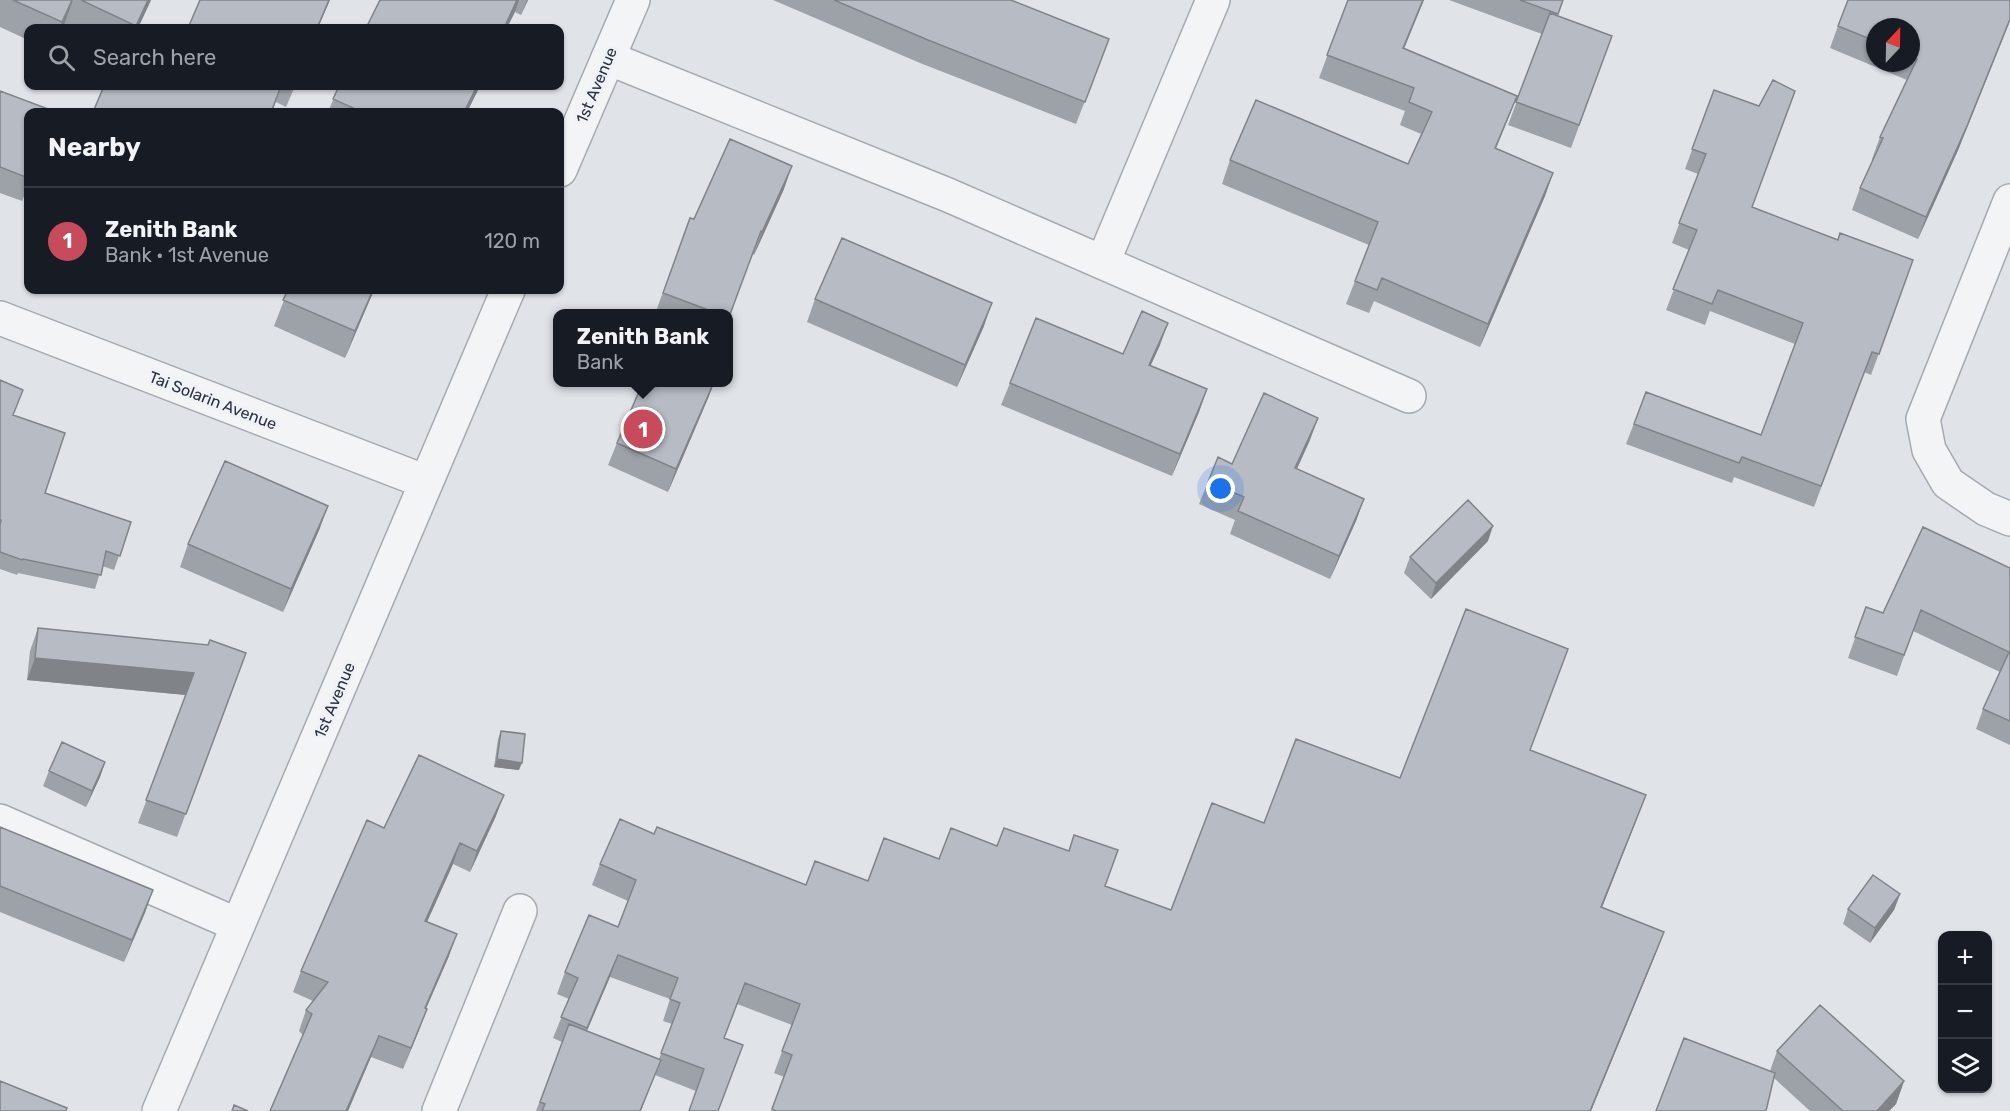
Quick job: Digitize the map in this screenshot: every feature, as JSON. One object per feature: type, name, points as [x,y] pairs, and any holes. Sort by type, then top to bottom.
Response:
[{"type":"street","name":"1st Avenue","points":[[564,161],[633,0]]},
{"type":"street","points":[[1103,262],[1213,0]]},
{"type":"street","points":[[608,58],[948,195],[1409,396]]},
{"type":"street","points":[[2010,201],[1923,419],[1929,450],[1948,483],[1986,509],[2010,519]]},
{"type":"street","name":"1st Avenue","points":[[159,1111],[506,294]]},
{"type":"street","name":"Tai Solarin Avenue","points":[[0,318],[426,482]]},
{"type":"street","points":[[0,822],[238,925]]},
{"type":"street","points":[[439,1111],[520,911]]},
{"type":"building","points":[[13,0],[72,0],[62,22]]},
{"type":"building","points":[[81,0],[148,0],[137,24],[132,24]]},
{"type":"building","points":[[200,0],[329,0],[319,24],[190,24]]},
{"type":"building","points":[[380,0],[517,0],[506,24],[368,24]]},
{"type":"building","points":[[834,0],[1011,0],[1109,39],[1085,102]]},
{"type":"building","points":[[1348,0],[1423,0],[1403,48],[1517,96],[1495,148],[1553,173],[1488,324],[1382,278],[1377,290],[1355,281],[1378,222],[1230,160],[1256,100],[1408,164],[1432,112],[1409,102],[1414,88],[1327,55]]},
{"type":"building","points":[[1520,0],[1563,0],[1558,14]]},
{"type":"building","points":[[1848,0],[2010,0],[2010,19],[1967,126],[1926,217],[1860,188],[1883,138],[1880,137],[1911,72],[1920,72],[1920,18],[1866,18],[1866,37],[1838,26]]},
{"type":"building","points":[[1550,13],[1612,36],[1579,125],[1516,102]]},
{"type":"building","points":[[1773,80],[1795,91],[1752,207],[1838,240],[1840,233],[1913,260],[1879,354],[1872,352],[1821,486],[1742,457],[1739,463],[1634,424],[1646,392],[1761,435],[1803,323],[1718,290],[1712,304],[1673,289],[1697,230],[1679,223],[1706,154],[1692,149],[1714,90],[1759,106]]},
{"type":"building","points":[[102,90],[279,90],[273,108],[95,108]]},
{"type":"building","points":[[337,90],[475,90],[466,108],[353,108],[333,99]]},
{"type":"building","points":[[0,91],[45,108],[24,108],[24,176],[0,167]]},
{"type":"building","points":[[730,139],[792,166],[761,231],[732,309],[706,309],[663,293],[690,218],[694,219]]},
{"type":"building","points":[[842,238],[992,303],[965,365],[815,299]]},
{"type":"building","points":[[286,294],[371,294],[355,331],[283,300]]},
{"type":"building","points":[[1142,311],[1168,323],[1149,365],[1207,389],[1180,454],[1010,383],[1036,318],[1123,354]]},
{"type":"building","points":[[0,380],[23,390],[13,415],[65,433],[45,493],[131,522],[120,556],[106,551],[101,575],[22,560],[0,552]]},
{"type":"building","points":[[641,387],[712,387],[676,469],[617,443]]},
{"type":"building","points":[[1264,393],[1318,418],[1295,468],[1364,499],[1339,556],[1238,511],[1244,497],[1208,482],[1218,457],[1232,464]]},
{"type":"building","points":[[225,461],[328,506],[291,589],[188,544]]},
{"type":"building","points":[[1468,500],[1493,526],[1436,583],[1410,557]]},
{"type":"building","points":[[1923,527],[2010,568],[2010,721],[1983,709],[2009,652],[1921,610],[1904,655],[1855,637],[1866,607],[1883,613]]},
{"type":"building","points":[[1466,609],[1568,649],[1530,750],[1646,795],[1601,907],[1664,932],[1590,1111],[776,1111],[772,1109],[792,1055],[782,1051],[800,1004],[745,983],[724,1038],[743,1045],[718,1111],[689,1111],[704,1069],[661,1053],[680,1003],[670,999],[678,978],[618,955],[587,1028],[561,1017],[578,978],[565,972],[589,915],[618,927],[636,880],[600,864],[620,819],[654,834],[657,827],[806,885],[815,861],[868,881],[884,838],[939,859],[951,828],[997,846],[1004,828],[1069,851],[1074,835],[1118,850],[1105,886],[1171,910],[1212,803],[1264,823],[1296,739],[1400,778]]},
{"type":"building","points":[[38,628],[208,645],[210,640],[246,653],[186,814],[146,800],[194,673],[35,658]]},
{"type":"building","points":[[501,731],[525,734],[522,763],[497,759]]},
{"type":"building","points":[[62,742],[105,762],[92,791],[49,771]]},
{"type":"building","points":[[419,755],[504,795],[477,851],[460,843],[425,921],[457,934],[425,1008],[427,1009],[411,1048],[379,1036],[346,1111],[270,1111],[312,1014],[306,1010],[328,982],[301,971],[367,820],[384,828]]},
{"type":"building","points":[[0,827],[153,890],[132,940],[0,886]]},
{"type":"building","points":[[1873,875],[1900,894],[1875,928],[1848,909]]},
{"type":"building","points":[[1820,1005],[1904,1081],[1877,1111],[1843,1111],[1777,1051]]},
{"type":"building","points":[[569,1024],[661,1060],[640,1111],[542,1111],[545,1104],[540,1102]]},
{"type":"building","points":[[1684,1038],[1775,1073],[1766,1111],[1656,1111]]},
{"type":"building","points":[[0,1081],[67,1108],[66,1111],[0,1111]]},
{"type":"building","points":[[234,1105],[248,1111],[232,1111]]},
{"type":"place","name":"Zenith Bank","points":[[643,429]]}]
